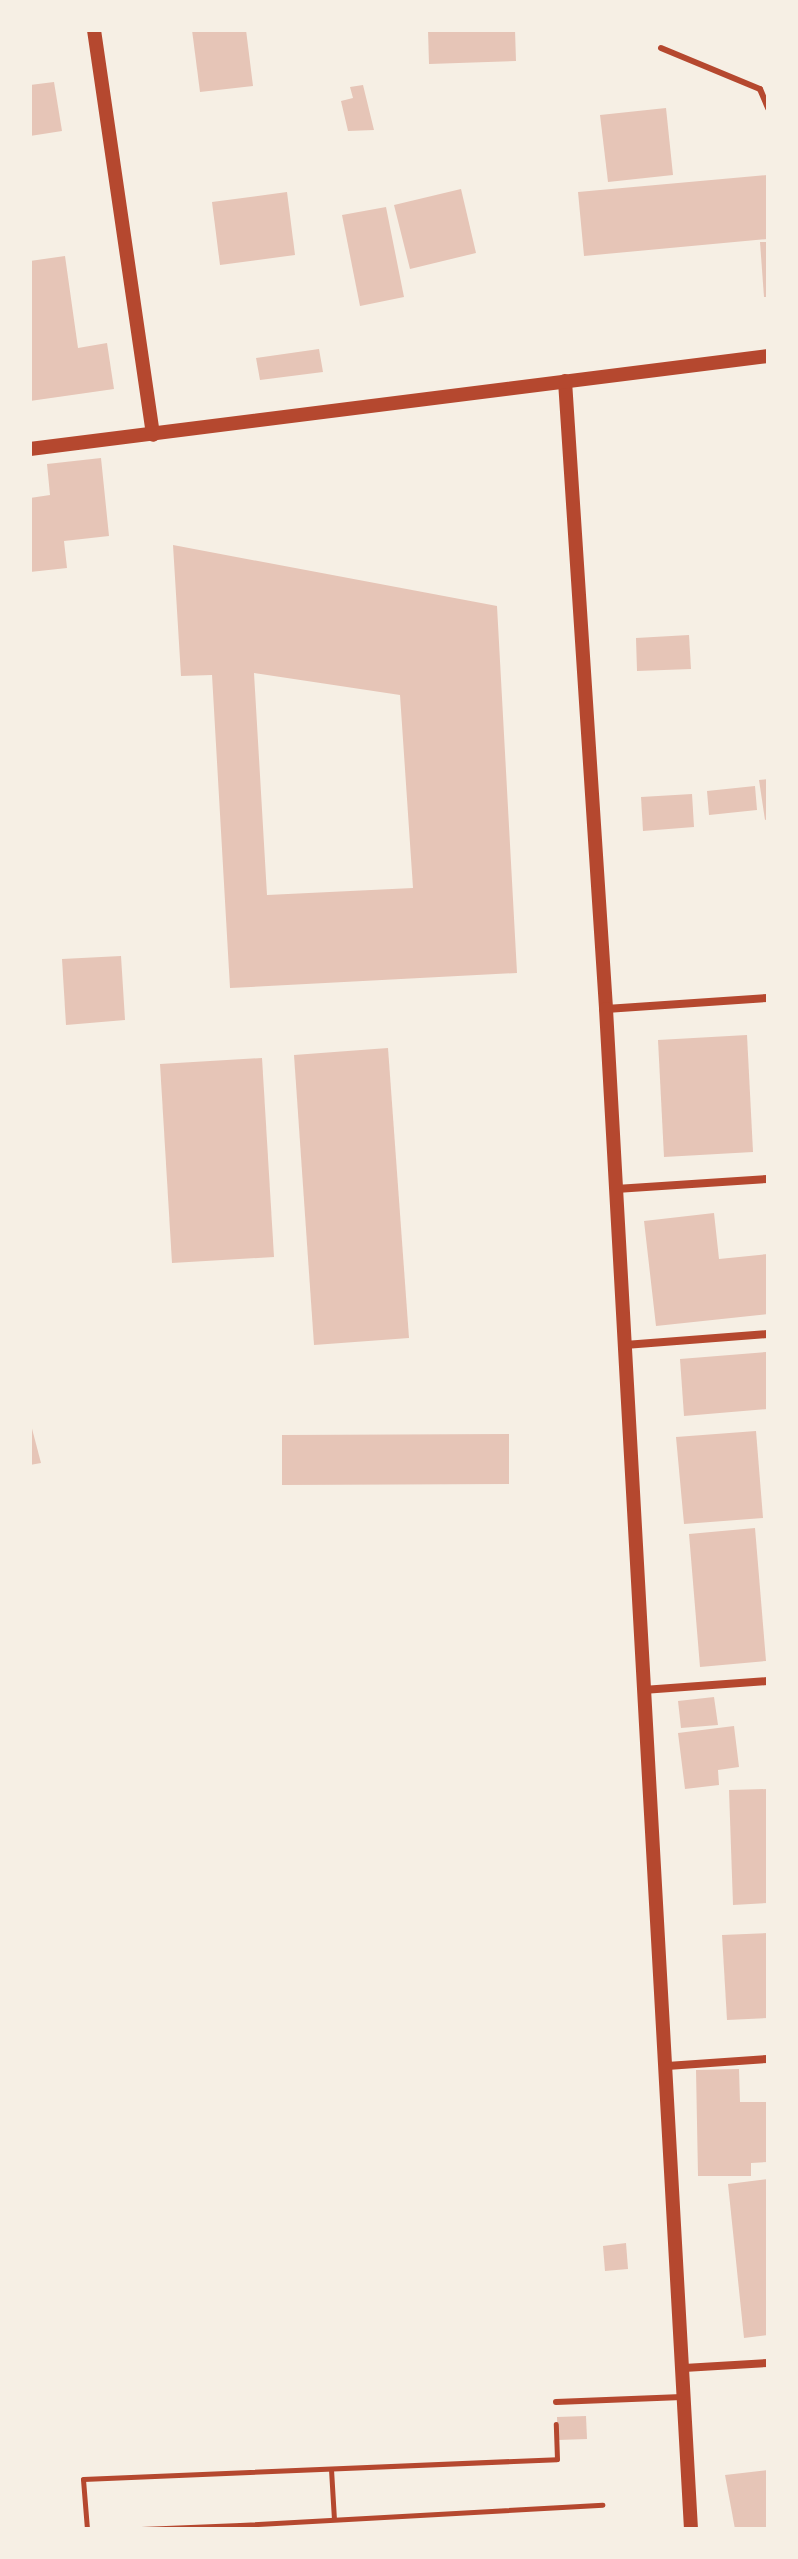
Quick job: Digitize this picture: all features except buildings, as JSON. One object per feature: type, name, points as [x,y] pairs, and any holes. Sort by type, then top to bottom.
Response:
[{"type":"street","points":[[94,30],[153,435]]},
{"type":"street","points":[[30,449],[768,356]]},
{"type":"street","points":[[565,381],[606,1009],[691,2529]]},
{"type":"street","points":[[606,1009],[768,998]]},
{"type":"street","points":[[616,1189],[768,1179]]},
{"type":"street","points":[[625,1345],[768,1334]]},
{"type":"street","points":[[643,1690],[768,1681]]},
{"type":"street","points":[[667,2066],[768,2059]]},
{"type":"street","points":[[684,2368],[768,2363]]},
{"type":"lane","points":[[661,48],[760,89],[768,108]]},
{"type":"lane","points":[[556,2402],[685,2397]]},
{"type":"path","points":[[87,2529],[83,2479],[557,2459],[555,2415]]},
{"type":"path","points":[[331,2469],[334,2519]]},
{"type":"path","points":[[141,2529],[240,2527],[602,2505]]}]
